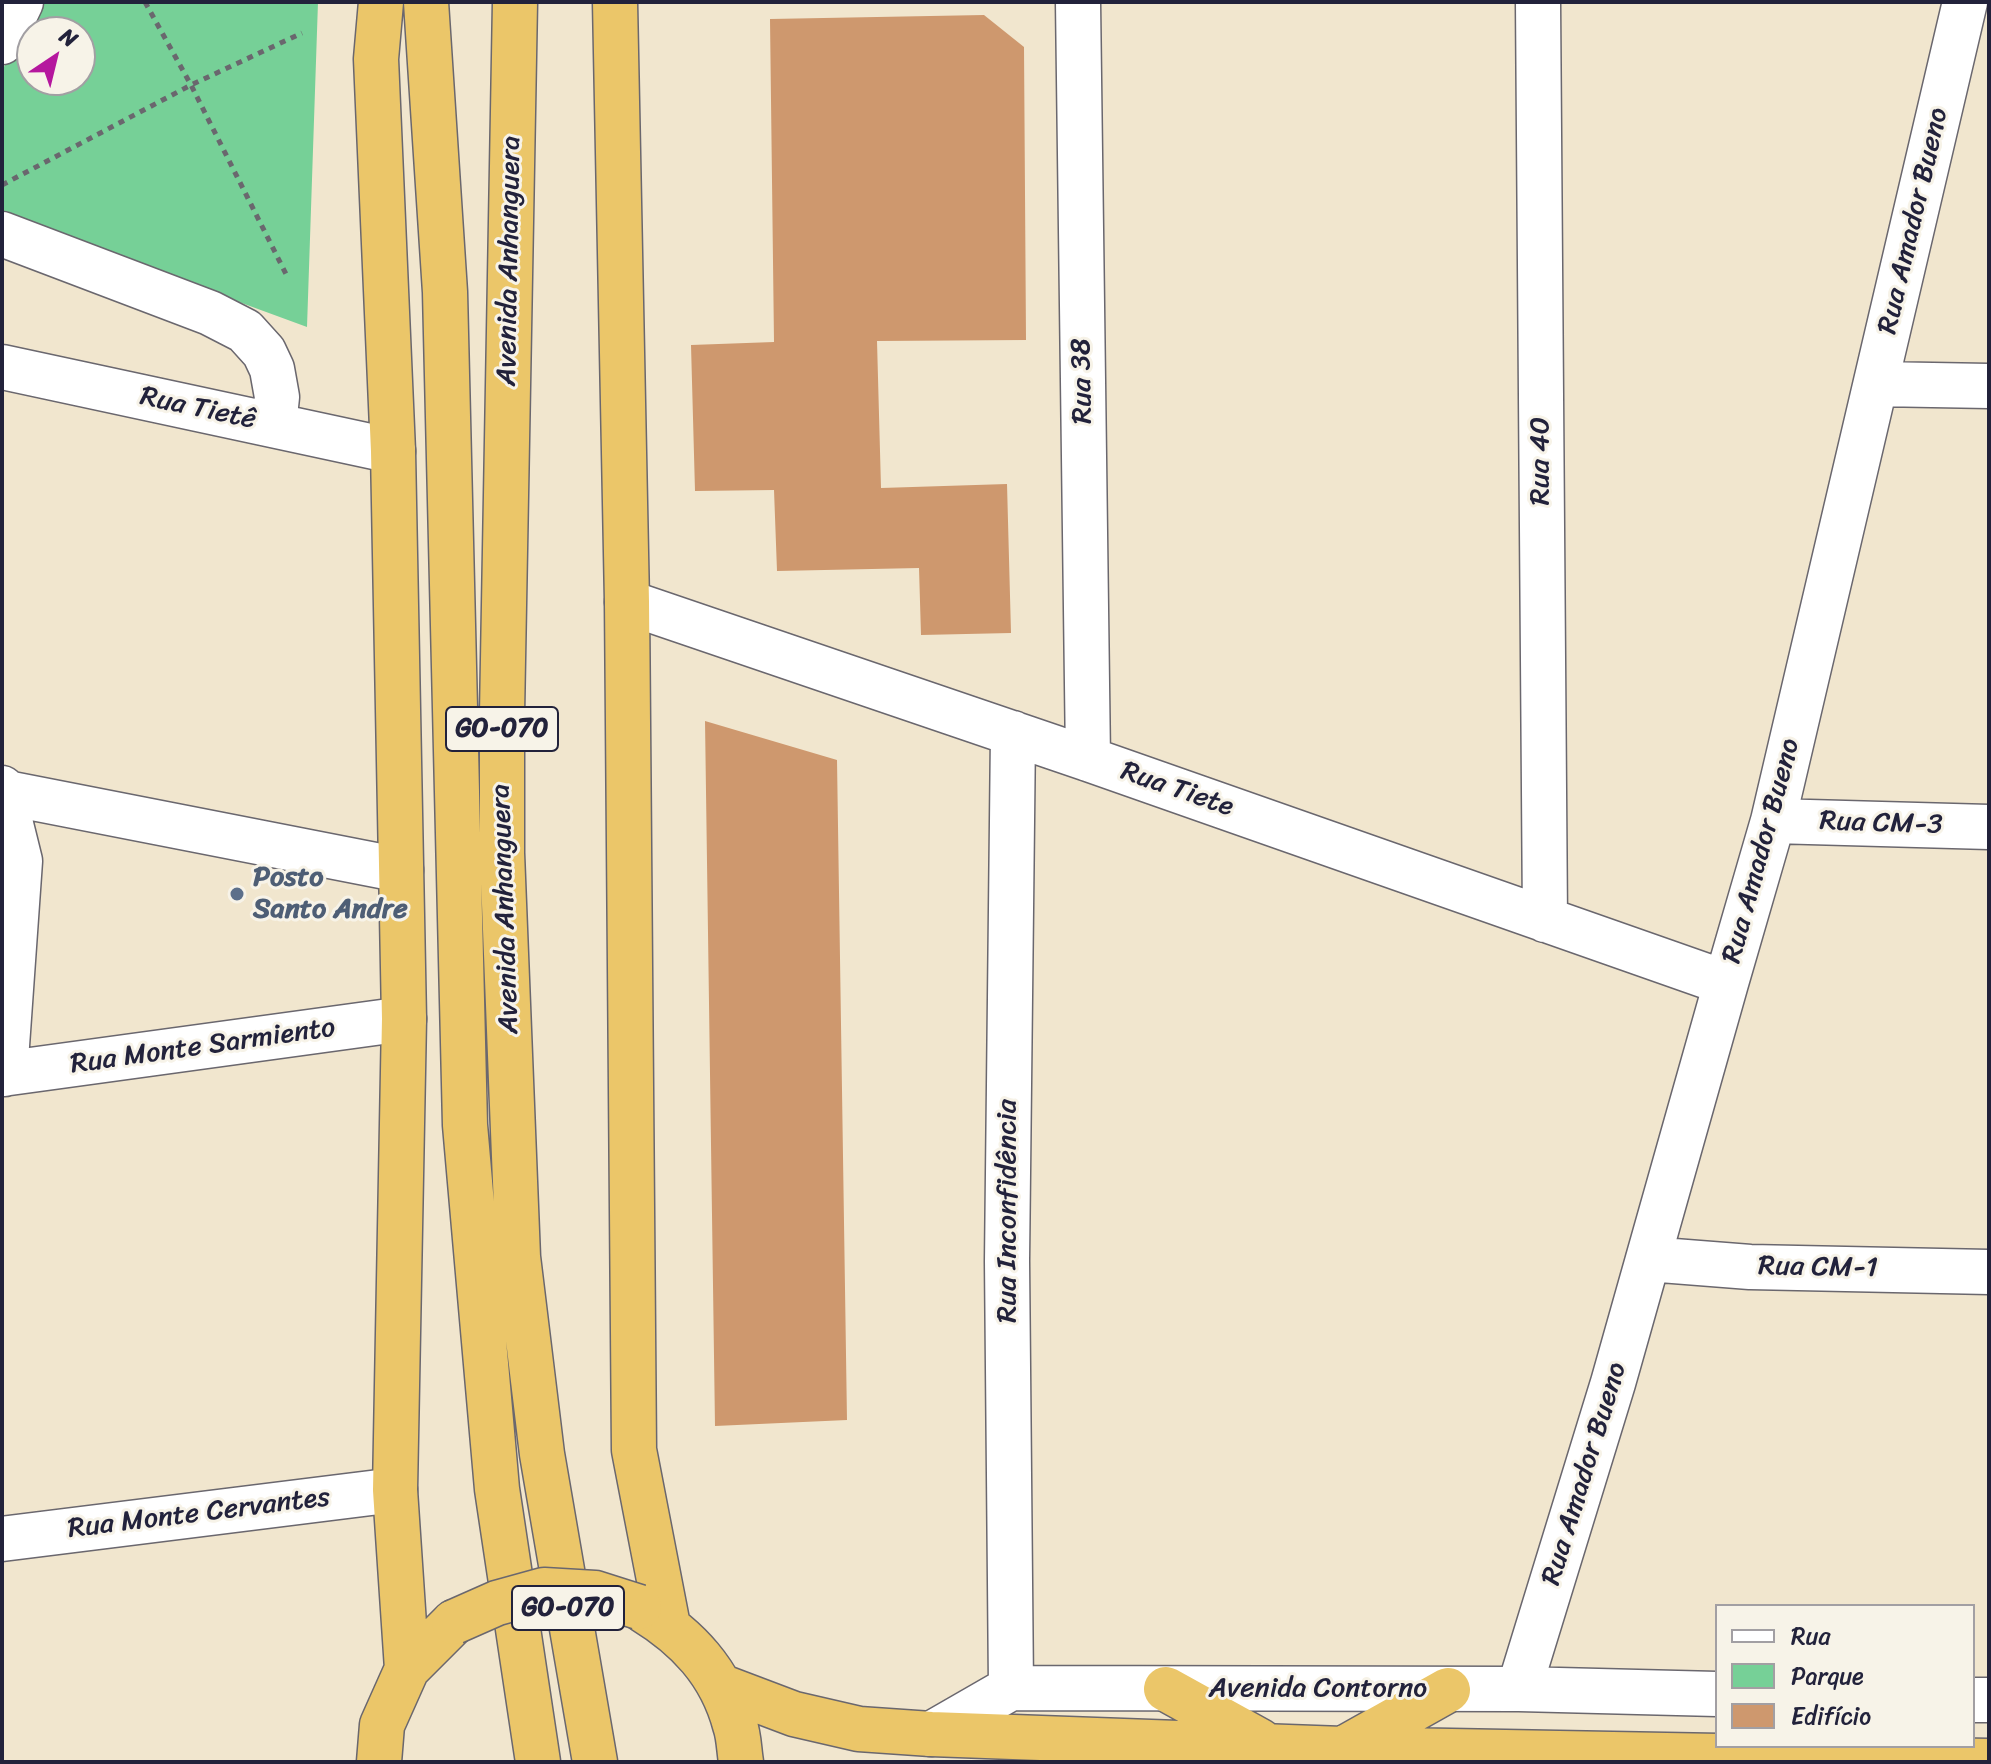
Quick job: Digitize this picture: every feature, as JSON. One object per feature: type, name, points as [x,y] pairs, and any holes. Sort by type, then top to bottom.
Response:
[{"type":"highway","points":[[381,2],[376,59],[393,451],[404,1019],[395,1490],[407,1669]]},
{"type":"highway","name":"Avenida Anhanguera","points":[[426,2],[445,292],[465,1125],[497,1489],[538,1762]]},
{"type":"highway","name":"Avenida Anhanguera","points":[[515,2],[502,822],[518,1257],[542,1454],[595,1762]]},
{"type":"highway","points":[[615,2],[627,602],[634,1450],[653,1616]]},
{"type":"highway","points":[[379,1762],[382,1725],[407,1669],[454,1622],[497,1603],[544,1590],[595,1593],[653,1616],[698,1653],[720,1686],[735,1724],[741,1762]]},
{"type":"highway","points":[[720,1686],[794,1714],[859,1729],[931,1734],[1343,1749],[1989,1761]]},
{"type":"highway","points":[[1166,1689],[1269,1746]]},
{"type":"highway","points":[[1343,1749],[1448,1690]]},
{"type":"street","points":[[2,42],[21,2]]},
{"type":"street","points":[[360,2],[376,59]]},
{"type":"street","name":"Rua 38","points":[[1078,2],[1088,759]]},
{"type":"street","name":"Rua 40","points":[[1538,2],[1545,920]]},
{"type":"street","name":"Rua Amador Bueno","points":[[1519,1689],[1613,1383],[1773,821],[1965,2]]},
{"type":"street","points":[[2,234],[210,313],[245,331],[264,352],[272,369],[277,397],[274,425]]},
{"type":"street","name":"Rua Tietê","points":[[2,367],[393,451]]},
{"type":"street","points":[[1876,384],[1989,386]]},
{"type":"street","name":"Rua Tiete","points":[[627,602],[1088,759],[1726,983]]},
{"type":"street","name":"Rua Inconfidência","points":[[1011,1688],[1007,1261],[1013,733]]},
{"type":"street","points":[[3,1074],[20,861],[3,791],[401,870]]},
{"type":"street","name":"Rua CM-3","points":[[1773,821],[1989,827]]},
{"type":"street","name":"Rua Monte Sarmiento","points":[[3,1074],[404,1019]]},
{"type":"street","name":"Rua CM-1","points":[[1648,1259],[1750,1267],[1989,1272]]},
{"type":"street","name":"Rua Monte Cervantes","points":[[2,1539],[395,1490]]},
{"type":"street","points":[[931,1734],[1011,1688]]},
{"type":"street","name":"Avenida Contorno","points":[[1011,1688],[1519,1689],[1715,1694]]},
{"type":"path","points":[[145,2],[191,85],[287,276]]},
{"type":"path","points":[[2,185],[191,85],[302,33]]},
{"type":"green space","points":[[36,2],[318,2],[307,327],[2,215],[2,71],[16,43],[16,96],[96,96],[96,16],[29,16]]},
{"type":"building","points":[[984,15],[1024,47],[1026,340],[877,341],[881,488],[1007,484],[1011,633],[921,635],[919,568],[777,571],[774,490],[695,491],[691,345],[774,342],[770,19]]},
{"type":"building","points":[[705,721],[837,760],[847,1420],[715,1426]]},
{"type":"place","name":"Posto Santo Andre","points":[[237,894]]}]
